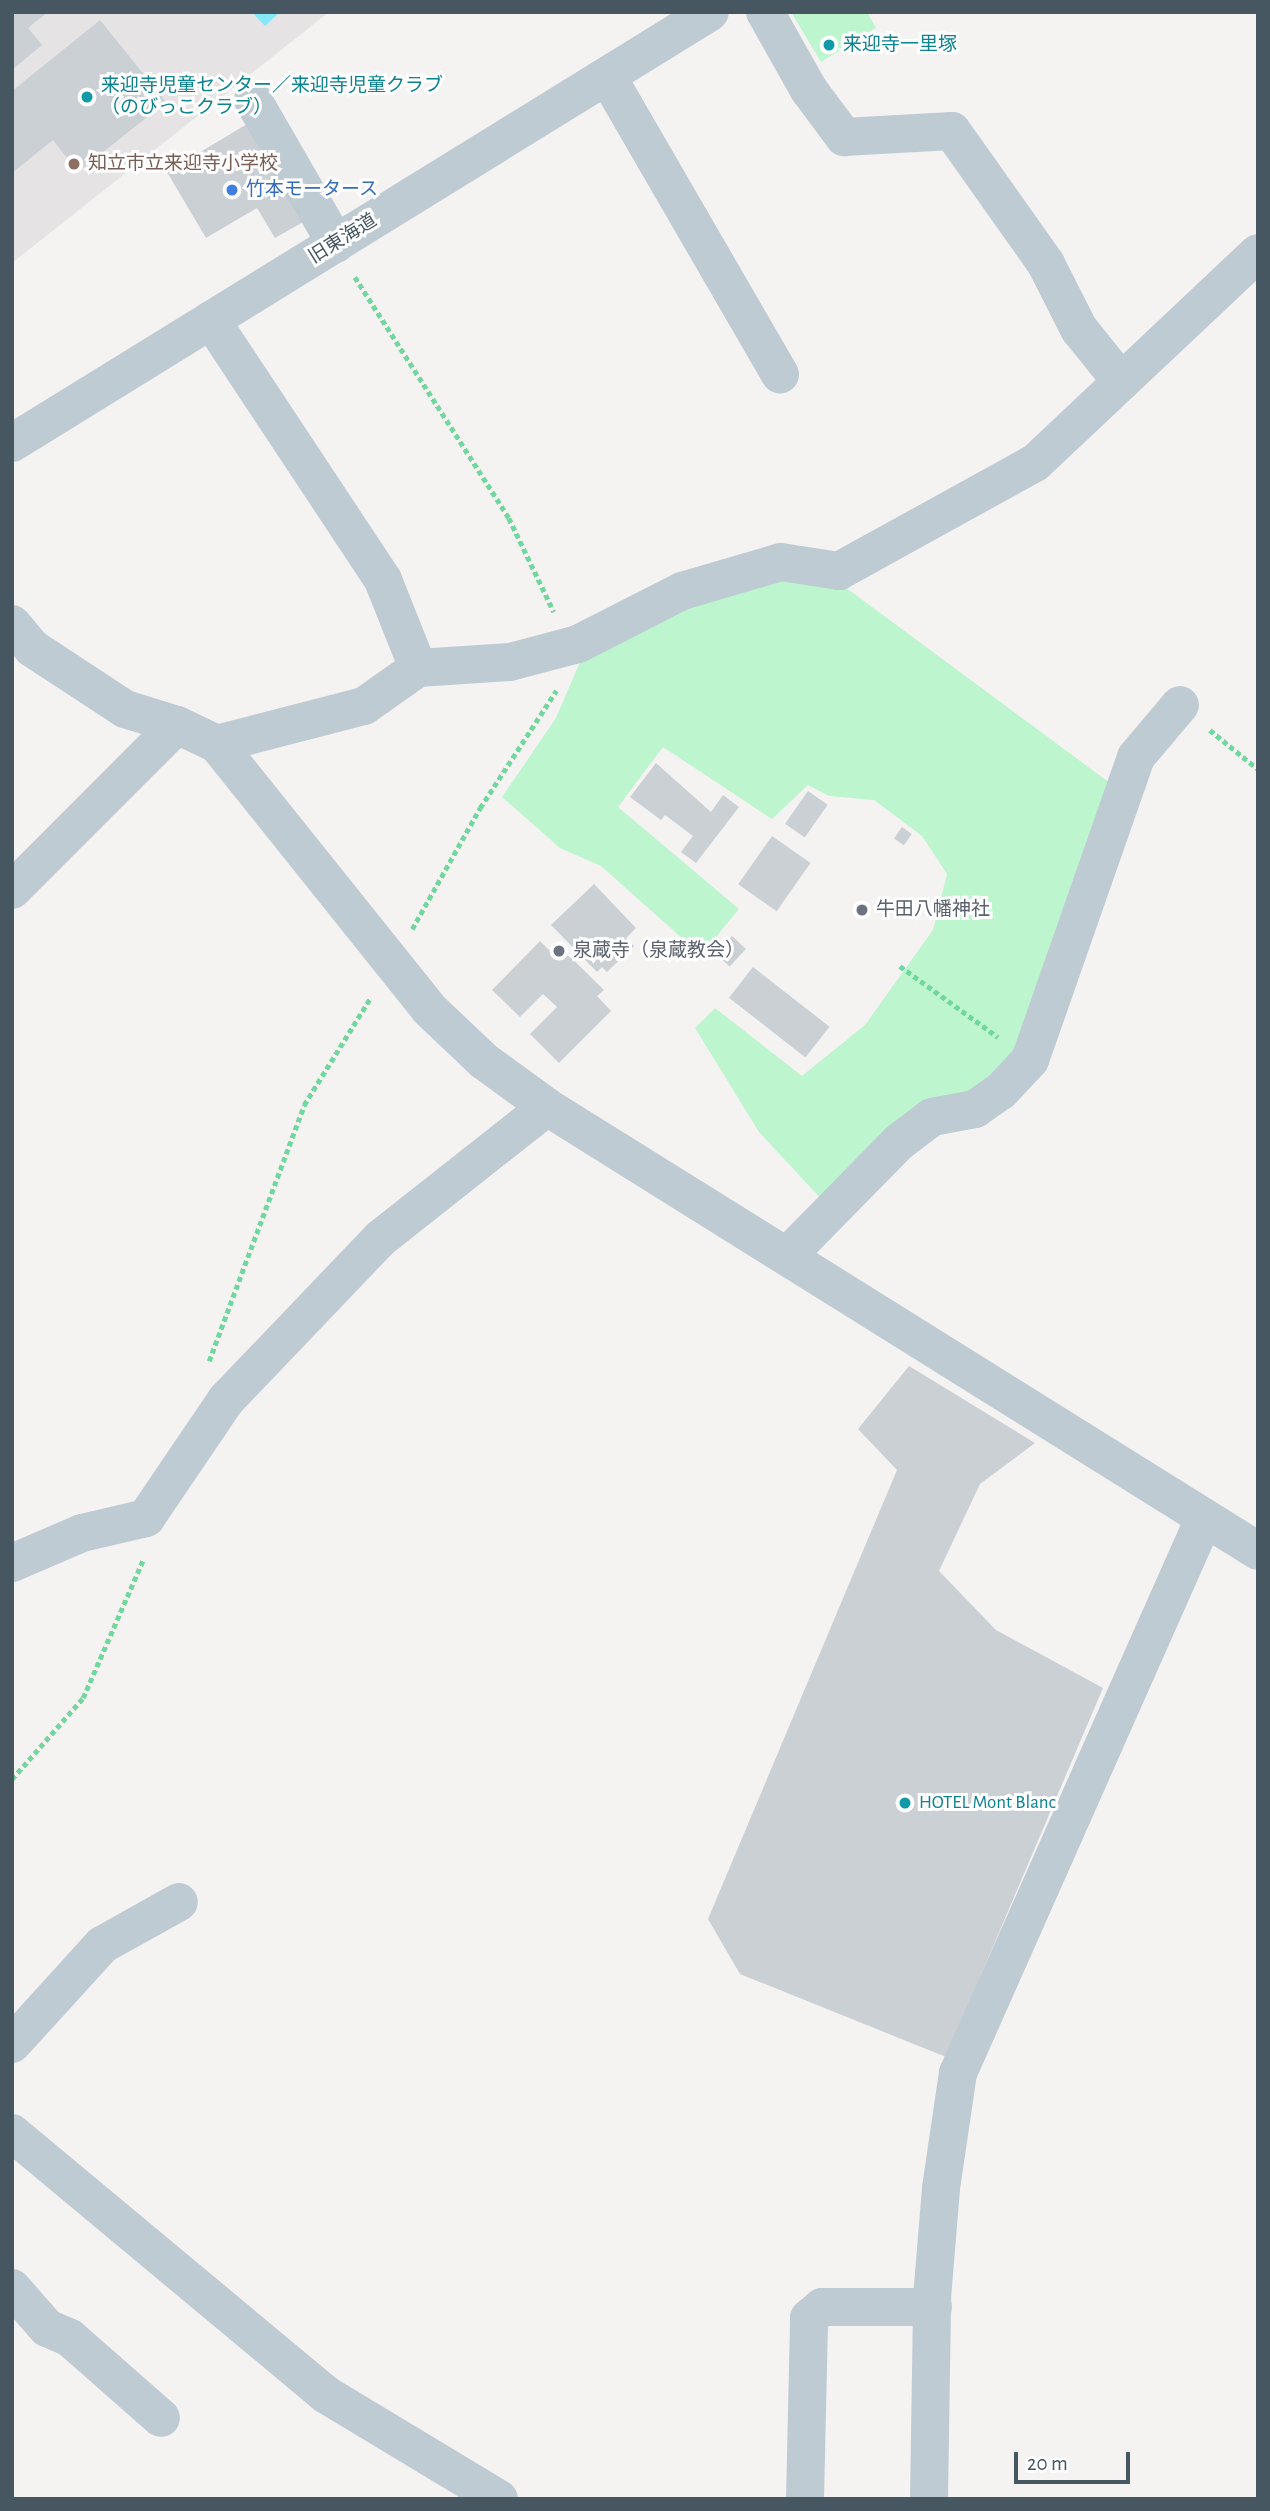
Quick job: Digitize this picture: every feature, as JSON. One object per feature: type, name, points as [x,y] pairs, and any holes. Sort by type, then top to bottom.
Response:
[{"type":"street","name":"旧東海道","points":[[12,443],[710,12]]},
{"type":"street","points":[[765,12],[809,90],[844,136],[952,131],[1046,264],[1079,329],[1120,380]]},
{"type":"street","points":[[607,76],[780,375]]},
{"type":"street","points":[[253,100],[336,244]]},
{"type":"street","points":[[217,744],[364,706],[418,668],[510,662],[570,646],[682,591],[781,562],[839,572],[1035,463],[1120,380],[1258,253]]},
{"type":"street","points":[[211,320],[383,580],[418,668]]},
{"type":"street","points":[[12,624],[32,648],[125,709],[177,725],[217,744],[438,1018],[484,1061],[547,1107],[788,1255],[1258,1551]]},
{"type":"street","points":[[788,1255],[900,1142],[932,1116],[975,1109],[1001,1091],[1030,1060],[1136,757],[1180,705]]},
{"type":"street","points":[[12,890],[177,725]]},
{"type":"street","points":[[12,1563],[82,1533],[146,1518],[226,1400],[381,1238],[547,1107]]},
{"type":"street","points":[[929,2499],[933,2307],[941,2188],[958,2073],[1204,1519]]},
{"type":"street","points":[[12,2044],[102,1945],[179,1902]]},
{"type":"street","points":[[12,2133],[325,2394],[499,2499]]},
{"type":"street","points":[[12,2288],[47,2328],[70,2338],[161,2418]]},
{"type":"street","points":[[805,2499],[809,2318],[822,2307],[933,2307]]},
{"type":"path","points":[[208,1363],[304,1105],[394,961],[480,808],[551,702],[570,646],[509,517],[336,244]]},
{"type":"path","points":[[1180,705],[1258,769]]},
{"type":"path","points":[[900,966],[1030,1060]]},
{"type":"path","points":[[12,1779],[83,1698],[147,1550],[146,1518]]},
{"type":"shaded area","name":"知立市立来迎寺小学校","points":[[12,12],[329,12],[12,263]]},
{"type":"green space","name":"来迎寺一里塚","points":[[791,12],[867,12],[876,28],[821,62]]},
{"type":"green space","name":"牛田八幡神社","points":[[786,575],[841,584],[1114,786],[1016,1064],[825,1203],[759,1132],[695,1028],[715,1008],[802,1076],[865,1025],[933,930],[947,874],[922,836],[874,800],[829,796],[808,785],[772,819],[663,747],[618,807],[739,909],[701,955],[601,866],[560,848],[502,797],[556,718],[586,648],[700,592]]},
{"type":"water","points":[[252,12],[280,12],[265,26]]},
{"type":"building","points":[[12,12],[48,12],[28,28],[42,45],[12,70]]},
{"type":"building","name":"来迎寺児童センター／来迎寺児童クラブ （のびっこクラブ）","points":[[100,20],[166,102],[78,172],[53,140],[12,173],[12,91]]},
{"type":"building","name":"竹本モータース","points":[[247,124],[305,221],[275,238],[257,208],[206,238],[167,172]]},
{"type":"building","points":[[656,763],[711,812],[723,795],[739,807],[696,863],[681,852],[693,836],[665,815],[661,820],[630,797]]},
{"type":"building","points":[[808,791],[828,805],[805,838],[785,824]]},
{"type":"building","points":[[902,827],[912,834],[904,845],[894,838]]},
{"type":"building","points":[[772,836],[811,863],[777,911],[738,884]]},
{"type":"building","points":[[594,884],[636,928],[626,938],[634,946],[607,972],[602,967],[597,972],[551,925]]},
{"type":"building","points":[[732,936],[746,949],[730,967],[716,954]]},
{"type":"building","points":[[540,941],[549,950],[556,943],[604,990],[597,996],[611,1011],[559,1063],[530,1034],[557,1007],[543,994],[520,1017],[492,990]]},
{"type":"building","points":[[753,967],[829,1027],[805,1057],[729,998]]},
{"type":"building","name":"HOTEL Mont Blanc","points":[[909,1366],[1035,1443],[980,1484],[939,1571],[996,1630],[1103,1688],[946,2057],[740,1974],[708,1919],[897,1470],[858,1429]]},
{"type":"place","name":"来迎寺一里塚","points":[[829,45]]},
{"type":"place","name":"来迎寺児童センター／来迎寺児童クラブ （のびっこクラブ）","points":[[87,97]]},
{"type":"place","name":"知立市立来迎寺小学校","points":[[74,164]]},
{"type":"place","name":"竹本モータース","points":[[232,190]]},
{"type":"place","name":"牛田八幡神社","points":[[862,910]]},
{"type":"place","name":"泉蔵寺（泉蔵教会）","points":[[559,951]]},
{"type":"place","name":"HOTEL Mont Blanc","points":[[905,1803]]}]
